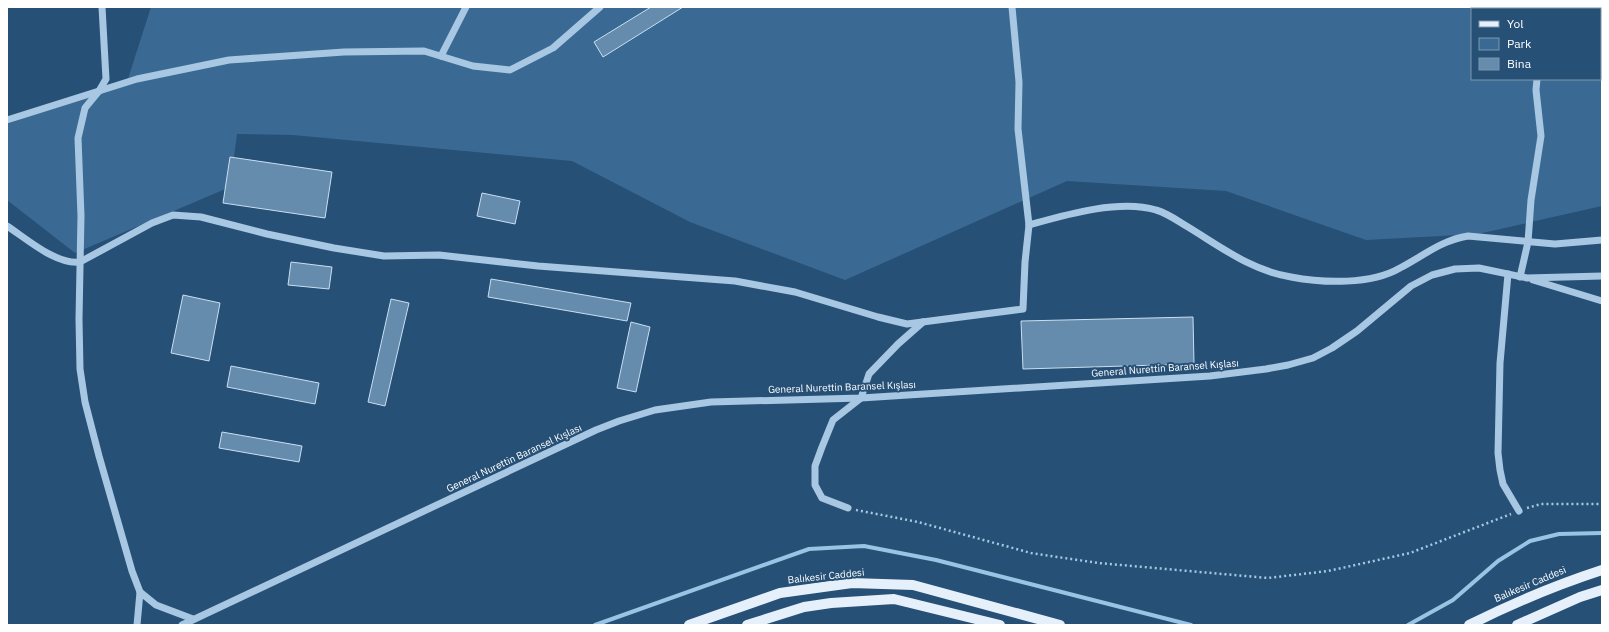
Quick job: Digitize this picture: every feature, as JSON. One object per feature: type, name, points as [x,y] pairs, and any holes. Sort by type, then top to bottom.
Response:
[{"type":"main road","name":"Balıkesir Caddesi","points":[[1469,625],[1506,606],[1552,587],[1602,570]]},
{"type":"main road","name":"Balıkesir Caddesi","points":[[689,625],[780,593],[852,584],[913,584],[1060,625]]},
{"type":"main road","points":[[1520,625],[1580,597],[1602,590]]},
{"type":"main road","points":[[748,625],[804,607],[831,603],[894,599],[1000,625]]},
{"type":"street","points":[[102,7],[106,79],[85,108],[78,138],[81,216],[80,368],[85,402],[132,571],[140,592],[137,625]]},
{"type":"street","points":[[441,56],[466,7]]},
{"type":"street","points":[[7,120],[137,79],[229,60],[344,52],[424,51],[473,66],[510,70],[552,48],[600,7]]},
{"type":"street","points":[[7,226],[55,257],[71,263],[80,262],[152,223],[174,216],[201,217],[266,234],[326,247],[384,256],[439,255],[554,267],[735,281],[795,292],[878,317],[907,324],[1023,309],[1024,262],[1029,225],[1018,129],[1019,82],[1012,7]]},
{"type":"street","points":[[1523,277],[1528,242],[1531,200],[1541,136],[1536,90],[1537,80]]},
{"type":"street","points":[[1029,225],[1090,210],[1137,206],[1157,210],[1185,225],[1247,263],[1271,273],[1291,278],[1323,280],[1363,280],[1382,276],[1399,269],[1444,242],[1455,238],[1468,236],[1528,242],[1561,243],[1602,240]]},
{"type":"street","name":"General Nurettin Baransel Kışlası","points":[[182,625],[194,618],[596,430],[637,415],[663,408],[711,402],[862,398],[1210,376],[1240,373],[1288,365],[1313,358],[1332,348],[1356,331],[1411,286],[1432,275],[1455,269],[1473,268],[1523,277],[1602,301]]},
{"type":"street","points":[[1508,274],[1500,363],[1498,453],[1503,484],[1519,511]]},
{"type":"street","name":"General Nurettin Baransel Kışlası","points":[[1523,277],[1602,276]]},
{"type":"street","points":[[848,508],[822,498],[815,485],[815,466],[833,420],[862,398],[870,374],[898,344],[923,322]]},
{"type":"street","points":[[140,592],[156,605],[194,618]]},
{"type":"path","points":[[848,508],[918,522],[1031,553],[1098,563],[1268,578],[1328,571],[1410,553],[1480,525],[1540,504],[1602,504]]},
{"type":"green space","points":[[151,7],[1602,7],[1602,206],[1478,234],[1366,240],[1226,191],[1067,181],[845,280],[690,222],[572,161],[293,135],[237,134],[230,187],[75,253],[7,200],[7,124],[127,82]]},
{"type":"building","points":[[651,7],[683,7],[603,57],[594,42]]},
{"type":"building","points":[[230,157],[332,172],[325,218],[223,203]]},
{"type":"building","points":[[482,193],[520,201],[515,224],[477,216]]},
{"type":"building","points":[[291,262],[332,267],[329,289],[288,285]]},
{"type":"building","points":[[491,279],[631,303],[627,321],[488,297]]},
{"type":"building","points":[[183,295],[220,303],[209,361],[171,353]]},
{"type":"building","points":[[391,299],[409,303],[385,406],[368,402]]},
{"type":"building","points":[[1193,317],[1194,364],[1023,369],[1021,321]]},
{"type":"building","points":[[631,322],[650,327],[636,392],[617,388]]},
{"type":"building","points":[[231,366],[319,383],[315,404],[227,387]]},
{"type":"building","points":[[222,432],[302,446],[299,462],[219,448]]},
{"type":"waterway","points":[[1408,625],[1453,600],[1498,561],[1530,541],[1559,534],[1602,533]]},
{"type":"waterway","points":[[595,625],[809,549],[864,546],[936,560],[1191,625]]}]
